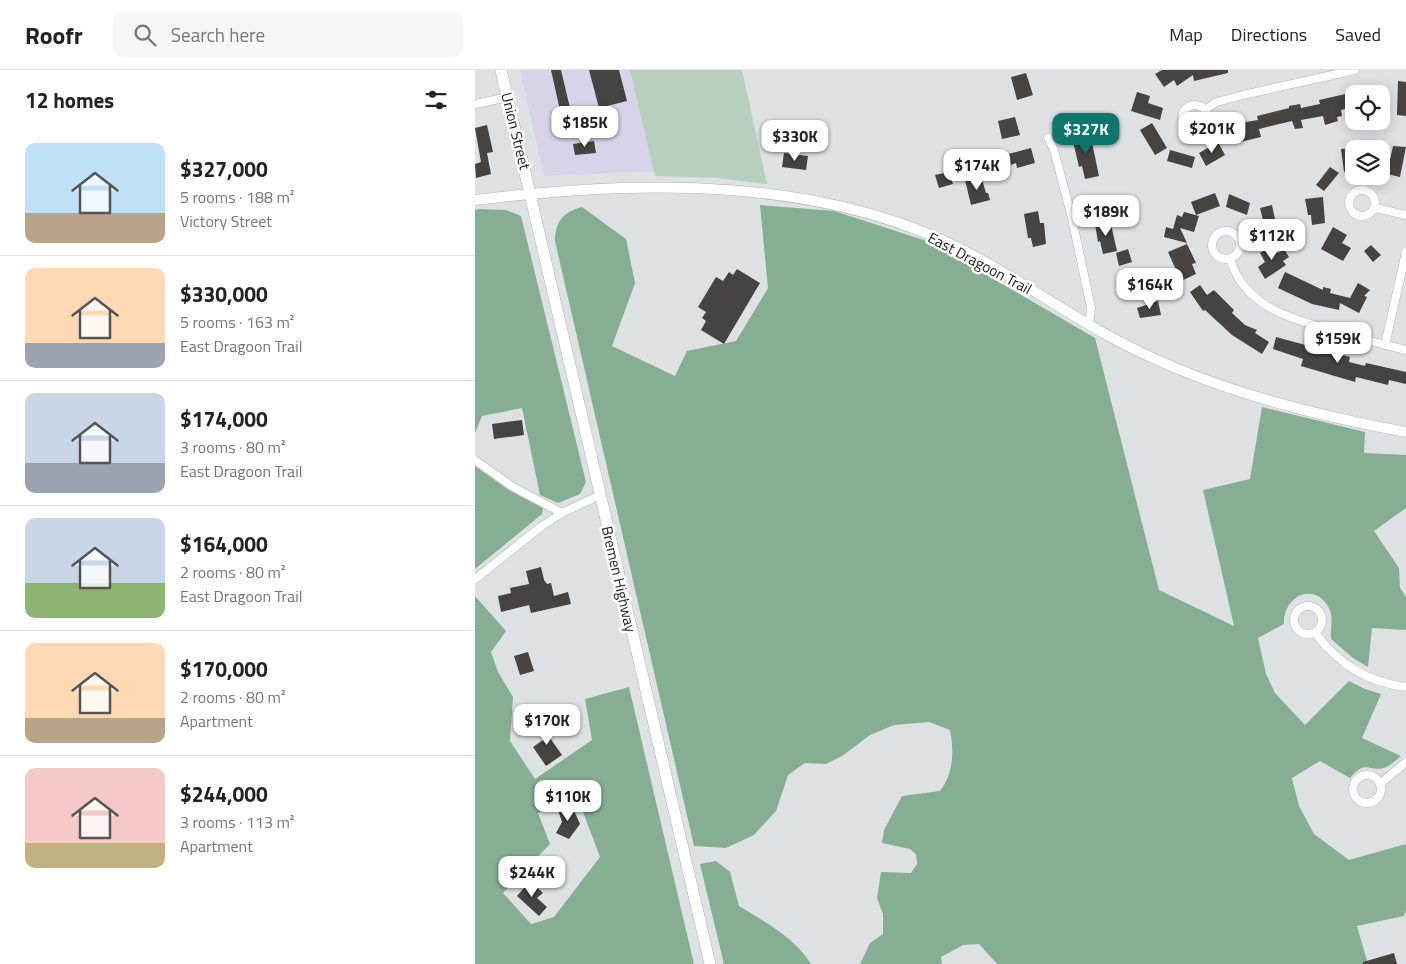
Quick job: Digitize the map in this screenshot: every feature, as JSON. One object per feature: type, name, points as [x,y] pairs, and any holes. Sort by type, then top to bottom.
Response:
[{"type":"main road","name":"Union Street","points":[[501,70],[531,193]]},
{"type":"main road","name":"Bremen Highway","points":[[531,193],[710,964]]},
{"type":"street","points":[[1206,110],[1217,102],[1243,95],[1355,70]]},
{"type":"street","points":[[475,104],[508,98]]},
{"type":"street","points":[[1048,138],[1054,150],[1072,218],[1091,308],[1089,324]]},
{"type":"street","name":"East Dragoon Trail","points":[[475,200],[597,188],[693,188],[757,194],[840,206],[894,221],[942,240],[1089,324],[1161,362],[1221,386],[1322,413],[1406,432]]},
{"type":"street","points":[[1376,208],[1406,215]]},
{"type":"street","points":[[1385,345],[1406,252]]},
{"type":"street","points":[[1230,259],[1233,269],[1250,293],[1272,310],[1285,317],[1406,350]]},
{"type":"street","points":[[475,460],[513,487],[562,513]]},
{"type":"street","points":[[475,579],[562,513],[600,495]]},
{"type":"street","points":[[1315,633],[1330,652],[1359,674],[1375,681],[1406,688]]},
{"type":"street","points":[[1380,784],[1406,762]]},
{"type":"shaded area","points":[[520,70],[630,70],[654,171],[544,176]]},
{"type":"green space","points":[[630,70],[742,70],[767,184],[717,178],[655,176]]},
{"type":"green space","points":[[760,205],[834,211],[930,242],[1095,338],[1159,590],[1234,626],[1203,490],[1250,479],[1262,407],[1365,432],[1364,453],[1406,455],[1406,508],[1374,531],[1399,568],[1400,588],[1406,597],[1406,630],[1372,628],[1368,667],[1353,658],[1331,639],[1332,619],[1329,608],[1323,600],[1315,595],[1308,594],[1301,595],[1289,606],[1285,614],[1284,624],[1258,638],[1266,674],[1275,693],[1305,725],[1349,681],[1381,694],[1362,738],[1401,756],[1384,768],[1367,767],[1360,769],[1350,778],[1320,761],[1292,778],[1299,806],[1314,834],[1349,860],[1406,844],[1406,910],[1404,916],[1357,926],[1368,964],[997,964],[979,944],[963,945],[941,957],[942,964],[860,964],[870,943],[883,934],[883,914],[877,898],[881,872],[911,873],[917,864],[916,854],[910,849],[882,843],[884,830],[902,796],[940,791],[948,777],[952,762],[950,730],[929,722],[894,725],[870,735],[842,756],[826,764],[805,763],[788,775],[776,811],[754,835],[726,848],[694,846],[555,241],[555,234],[561,219],[565,215],[582,207],[626,239],[635,283],[612,346],[675,376],[687,351],[736,341],[768,288]]},
{"type":"green space","points":[[475,210],[506,210],[521,216],[586,482],[580,494],[558,503],[540,495],[522,408],[482,416],[475,433]]},
{"type":"green space","points":[[475,466],[507,489],[543,508],[542,514],[475,569]]},
{"type":"green space","points":[[475,596],[506,631],[491,652],[498,672],[513,697],[510,741],[535,779],[592,740],[585,699],[629,687],[694,964],[475,964]],"holes":[[[577,796],[600,857],[554,917],[531,924],[503,893],[550,844],[538,813]]]},
{"type":"green space","points":[[716,861],[730,872],[739,906],[788,938],[811,964],[724,964],[700,864]]},
{"type":"building","points":[[551,70],[561,70],[574,125],[564,128]]},
{"type":"building","points":[[589,70],[619,70],[627,101],[599,108]]},
{"type":"building","points":[[1162,70],[1228,70],[1228,73],[1194,81],[1193,75],[1177,86],[1174,80],[1164,87],[1155,74]]},
{"type":"building","points":[[1026,73],[1033,95],[1017,100],[1011,77]]},
{"type":"building","points":[[1398,81],[1406,82],[1406,116],[1397,115]]},
{"type":"building","points":[[1137,92],[1150,96],[1148,103],[1163,108],[1160,120],[1131,111]]},
{"type":"building","points":[[1345,94],[1345,109],[1341,110],[1342,116],[1337,117],[1338,121],[1325,125],[1323,116],[1301,120],[1303,128],[1295,129],[1292,121],[1259,129],[1261,137],[1232,144],[1228,125],[1258,120],[1257,116],[1289,108],[1289,106],[1300,104],[1301,108],[1320,104],[1319,100]]},
{"type":"building","points":[[1015,117],[1020,135],[1002,139],[998,121]]},
{"type":"building","points":[[1152,123],[1167,148],[1155,155],[1140,130]]},
{"type":"building","points":[[487,125],[493,152],[487,153],[491,174],[476,178],[475,164],[481,162],[475,128]]},
{"type":"building","points":[[1090,133],[1099,176],[1085,179],[1082,166],[1079,167],[1072,137]]},
{"type":"building","points":[[594,141],[596,153],[575,155],[573,144]]},
{"type":"building","points":[[1218,142],[1225,155],[1206,166],[1199,153]]},
{"type":"building","points":[[1393,146],[1406,147],[1400,177],[1390,175],[1390,160]]},
{"type":"building","points":[[1031,148],[1035,163],[1017,168],[1016,163],[1011,165],[1008,154]]},
{"type":"building","points":[[1341,149],[1345,149],[1345,172],[1344,172]]},
{"type":"building","points":[[1170,150],[1195,157],[1192,168],[1167,161]]},
{"type":"building","points":[[784,153],[808,156],[806,170],[782,167]]},
{"type":"building","points":[[1330,167],[1339,173],[1324,191],[1316,185]]},
{"type":"building","points":[[949,172],[953,184],[939,188],[935,175]]},
{"type":"building","points":[[981,176],[990,200],[971,205],[965,180]]},
{"type":"building","points":[[1215,193],[1220,206],[1196,215],[1191,202]]},
{"type":"building","points":[[1229,194],[1250,203],[1247,215],[1226,207]]},
{"type":"building","points":[[1323,197],[1325,223],[1312,225],[1311,215],[1308,215],[1305,199]]},
{"type":"building","points":[[1272,205],[1278,234],[1267,237],[1260,208]]},
{"type":"building","points":[[1038,211],[1040,223],[1044,223],[1046,244],[1033,247],[1031,238],[1028,238],[1024,214]]},
{"type":"building","points":[[1184,212],[1199,216],[1194,232],[1180,228],[1187,243],[1164,237],[1166,227],[1173,229],[1177,215],[1182,217]]},
{"type":"building","points":[[1110,220],[1117,251],[1103,254],[1100,241],[1098,242],[1095,224]]},
{"type":"building","points":[[1333,227],[1347,235],[1342,243],[1351,248],[1343,261],[1321,249]]},
{"type":"building","points":[[1187,244],[1196,263],[1192,264],[1196,274],[1181,281],[1168,252]]},
{"type":"building","points":[[1272,245],[1278,253],[1284,249],[1289,257],[1283,261],[1286,265],[1265,279],[1258,267],[1265,262],[1260,253]]},
{"type":"building","points":[[1371,245],[1381,255],[1373,262],[1364,251]]},
{"type":"building","points":[[1128,249],[1132,262],[1119,266],[1116,253]]},
{"type":"building","points":[[737,269],[760,283],[724,344],[701,330],[706,321],[702,318],[706,312],[698,307],[716,277],[723,281],[729,272],[733,275]]},
{"type":"building","points":[[1285,272],[1323,290],[1323,287],[1331,289],[1330,293],[1350,298],[1358,283],[1370,290],[1364,296],[1367,297],[1359,313],[1340,303],[1339,310],[1312,304],[1278,288]]},
{"type":"building","points":[[1200,285],[1207,295],[1214,290],[1234,310],[1232,313],[1245,325],[1257,330],[1255,333],[1269,342],[1262,354],[1232,335],[1205,310],[1203,311],[1190,292]]},
{"type":"building","points":[[1158,301],[1161,315],[1140,318],[1137,308]]},
{"type":"building","points":[[1276,337],[1350,357],[1349,362],[1365,366],[1366,363],[1406,372],[1406,384],[1389,380],[1388,385],[1356,377],[1355,382],[1301,366],[1303,359],[1273,349]]},
{"type":"building","points":[[522,420],[524,435],[494,439],[492,424]]},
{"type":"building","points":[[541,567],[544,580],[547,584],[551,583],[554,596],[568,592],[571,604],[531,613],[529,605],[501,612],[498,596],[511,593],[510,588],[529,584],[526,571]]},
{"type":"building","points":[[528,652],[534,671],[520,675],[514,656]]},
{"type":"building","points":[[539,721],[543,727],[551,725],[554,735],[550,738],[562,755],[546,766],[533,747],[543,740]]},
{"type":"building","points":[[572,806],[580,824],[569,839],[556,833],[562,822],[558,810]]},
{"type":"building","points":[[530,881],[543,893],[537,898],[547,907],[539,916],[517,896]]},
{"type":"building","points":[[1394,953],[1397,964],[1363,964],[1363,962]]}]
